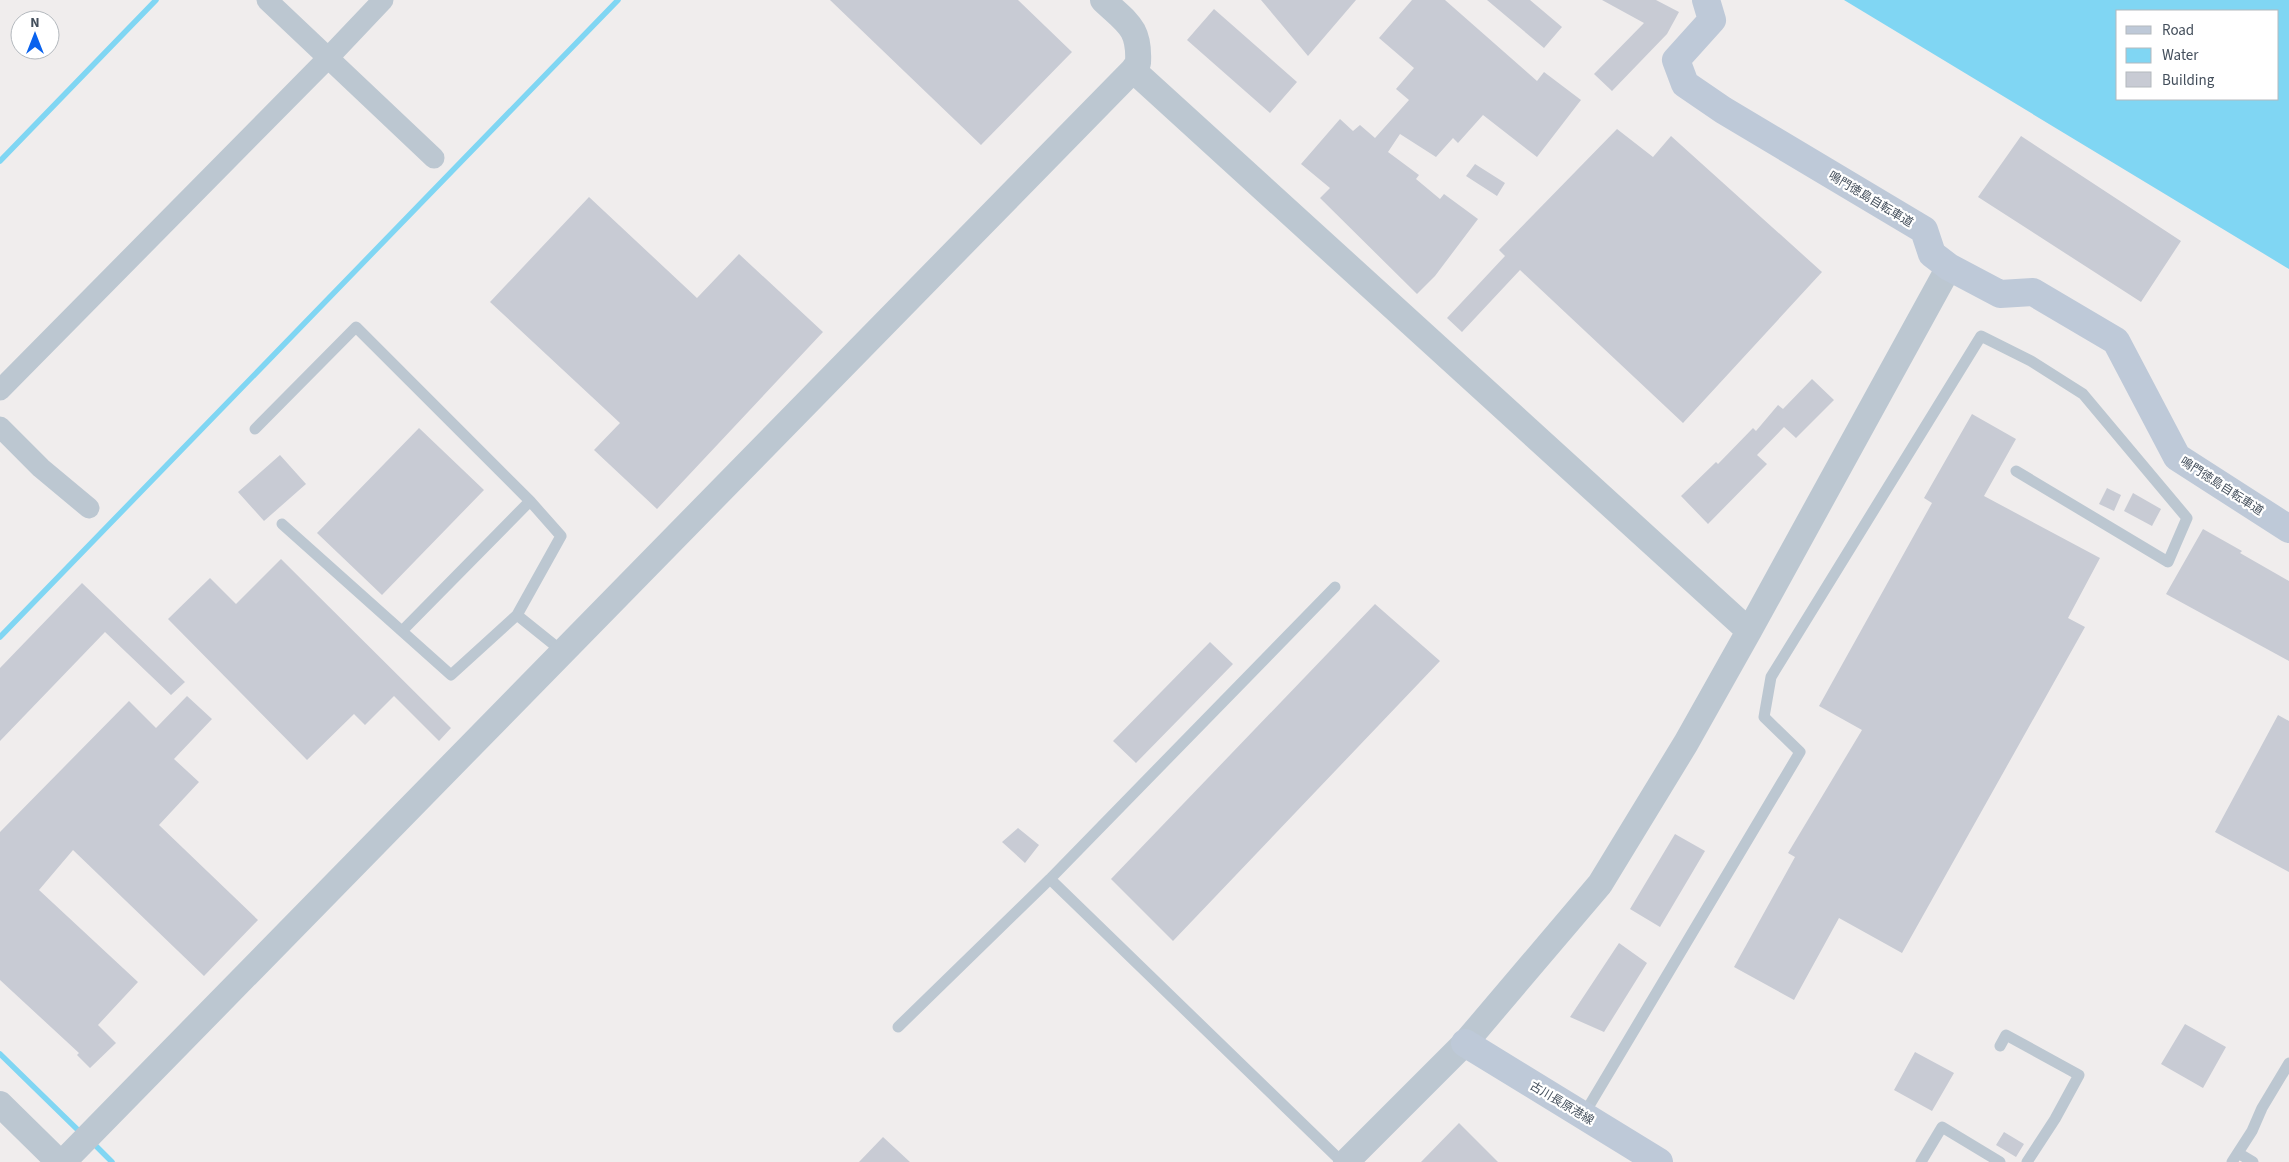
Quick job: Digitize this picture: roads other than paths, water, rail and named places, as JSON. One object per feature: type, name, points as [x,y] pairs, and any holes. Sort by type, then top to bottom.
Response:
[{"type":"main road","name":"鳴門徳島自転車道","points":[[1706,0],[1712,20],[1676,60],[1685,84],[1723,110],[1924,230],[1932,254],[1949,267],[2000,294],[2033,292],[2116,341],[2177,457],[2289,529]]},
{"type":"main road","name":"古川長原港線","points":[[1465,1043],[1658,1162]]},
{"type":"street","points":[[267,0],[434,158]]},
{"type":"street","points":[[0,390],[328,58],[382,0]]},
{"type":"street","points":[[0,1104],[67,1156],[102,1122],[1133,70],[1138,63],[1137,36],[1102,0]]},
{"type":"street","points":[[1133,70],[1749,632]]},
{"type":"street","points":[[1344,1162],[1465,1043],[1600,884],[1686,743],[1749,632],[1949,267]]},
{"type":"street","points":[[0,427],[41,468],[89,508]]},
{"type":"lane","points":[[255,428],[356,327],[530,501],[561,536],[516,615],[451,675],[282,524]]},
{"type":"lane","points":[[1583,1116],[1800,752],[1764,717],[1771,677],[1981,336],[2031,361],[2083,394],[2187,518],[2168,562],[2016,471]]},
{"type":"lane","points":[[402,630],[530,501]]},
{"type":"lane","points":[[898,1027],[1050,879],[1335,587]]},
{"type":"lane","points":[[516,615],[563,652]]},
{"type":"lane","points":[[1050,879],[1344,1162]]},
{"type":"lane","points":[[2000,1046],[2006,1034],[2079,1075],[2055,1120],[2027,1162]]},
{"type":"lane","points":[[2254,1162],[2235,1158],[2252,1132],[2262,1108],[2289,1064]]},
{"type":"lane","points":[[1921,1162],[1942,1127],[2000,1162]]},
{"type":"water","points":[[1844,0],[2289,0],[2289,269]]},
{"type":"waterway","points":[[0,161],[156,0]]},
{"type":"waterway","points":[[0,637],[618,0]]},
{"type":"waterway","points":[[0,1054],[81,1133]]},
{"type":"waterway","points":[[92,1142],[112,1162]]}]
